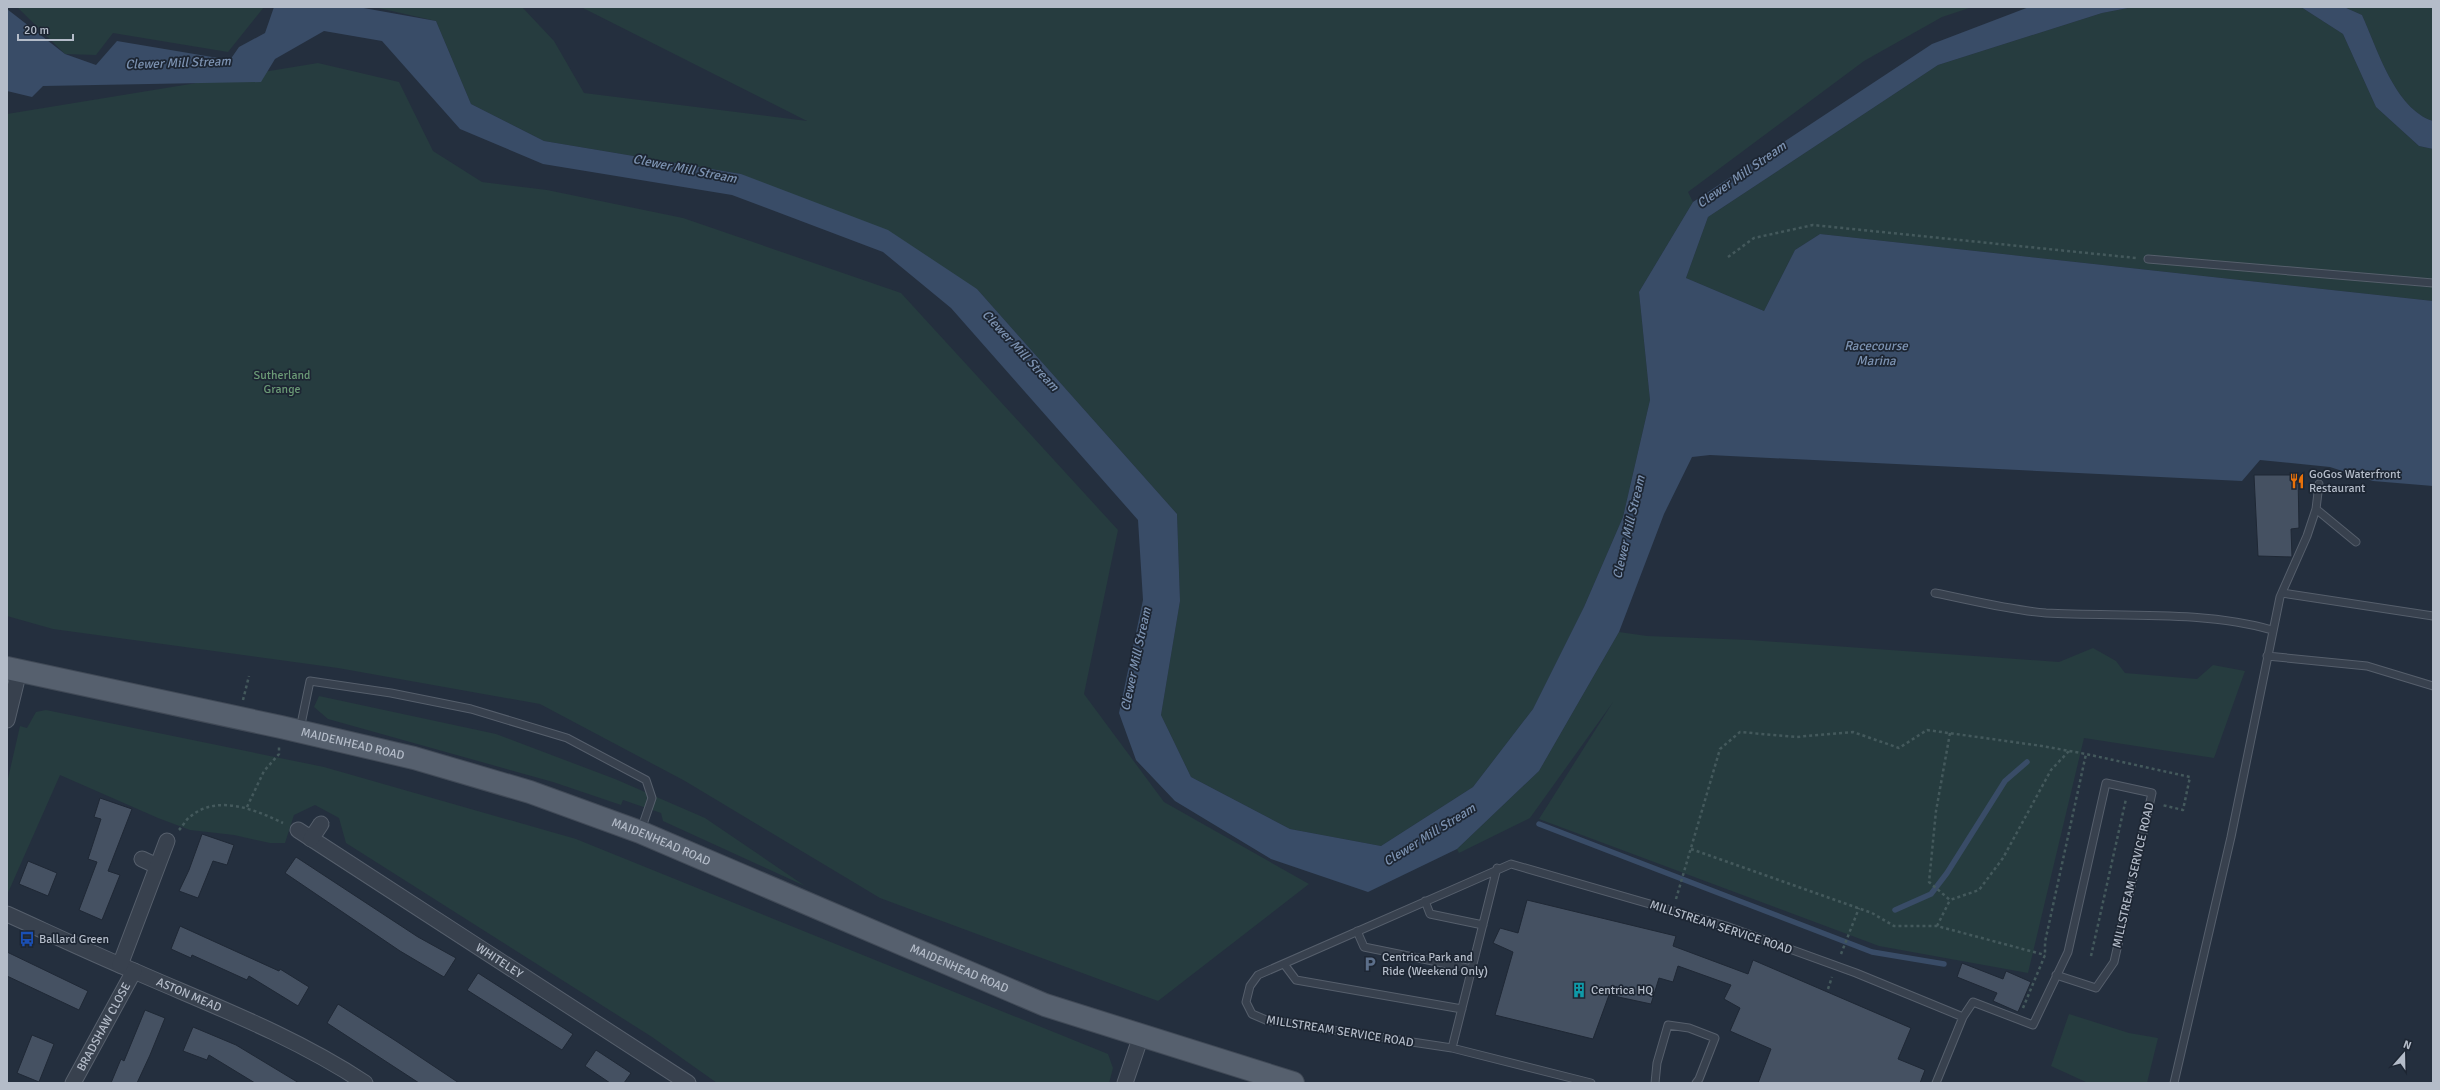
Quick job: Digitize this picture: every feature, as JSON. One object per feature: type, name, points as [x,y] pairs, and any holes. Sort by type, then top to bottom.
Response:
[{"type":"main road","name":"MAIDENHEAD ROAD","points":[[13,670],[290,729],[414,758],[530,792],[640,832],[1045,1005],[1293,1083]]},
{"type":"street","points":[[7,720],[13,670]]},
{"type":"street","points":[[305,834],[321,824]]},
{"type":"street","name":"WHITELEY","points":[[305,834],[688,1083]]},
{"type":"street","points":[[120,965],[167,841]]},
{"type":"street","points":[[142,859],[157,866]]},
{"type":"street","name":"ASTON MEAD","points":[[7,914],[120,965],[252,1020],[342,1068],[366,1083]]},
{"type":"street","name":"BRADSHAW CLOSE","points":[[73,1083],[134,971]]},
{"type":"street","points":[[1125,1083],[1141,1036]]},
{"type":"lane","points":[[2148,259],[2433,284]]},
{"type":"lane","points":[[2174,1083],[2231,837],[2251,734],[2263,687],[2272,630],[2282,593],[2307,536],[2316,509],[2319,484]]},
{"type":"lane","points":[[2316,509],[2356,542]]},
{"type":"lane","points":[[1935,593],[2044,613],[2195,618],[2248,623],[2272,630]]},
{"type":"lane","points":[[2282,593],[2433,616]]},
{"type":"lane","points":[[2267,656],[2367,666],[2433,686]]},
{"type":"lane","points":[[290,729],[310,681],[391,693],[471,709],[567,738],[646,780],[652,798],[640,832]]},
{"type":"lane","name":"MILLSTREAM SERVICE ROAD","points":[[1936,1083],[1963,1017],[1973,1002],[2033,1025],[2056,975],[2068,952],[2106,783],[2152,793],[2114,962],[2096,988],[2056,975]]},
{"type":"lane","name":"MILLSTREAM SERVICE ROAD","points":[[1591,1083],[1452,1048],[1266,1020],[1252,1014],[1246,1002],[1250,986],[1258,975],[1497,868],[1511,864],[1527,867],[1726,926],[1856,974],[1963,1017]]},
{"type":"lane","points":[[1452,1048],[1497,868]]},
{"type":"lane","points":[[1425,901],[1430,914],[1483,925]]},
{"type":"lane","points":[[1358,931],[1364,947],[1472,969]]},
{"type":"lane","points":[[1284,964],[1296,980],[1462,1009]]},
{"type":"lane","points":[[1655,1083],[1656,1063],[1668,1025],[1689,1028],[1715,1038],[1699,1079],[1696,1083]]},
{"type":"path","points":[[1728,258],[1754,238],[1814,225],[2148,259]]},
{"type":"path","points":[[247,808],[264,771],[278,754],[290,729]]},
{"type":"path","points":[[1680,884],[1720,749],[1740,732],[1796,736],[1853,732],[1899,748],[1927,730],[2086,754]]},
{"type":"path","points":[[1950,733],[1936,811],[1929,882],[1950,900]]},
{"type":"path","points":[[1937,926],[1950,900],[1979,890],[2003,858],[2051,770],[2070,751]]},
{"type":"path","points":[[2091,956],[2126,798]]},
{"type":"path","points":[[167,841],[176,835],[191,816],[216,805],[247,808],[305,834]]},
{"type":"path","points":[[1691,849],[1859,908],[1894,926],[1937,926],[2045,955]]},
{"type":"path","points":[[1846,941],[1859,908]]},
{"type":"green space","points":[[17,7],[264,7],[228,52],[113,33],[96,55],[65,54]]},
{"type":"green space","points":[[374,7],[522,7],[554,41],[584,93],[807,121],[581,7],[1972,7],[1942,17],[1864,61],[1688,192],[1693,202],[1639,292],[1650,400],[1623,517],[1584,607],[1533,709],[1473,787],[1381,846],[1290,829],[1191,777],[1161,715],[1180,601],[1177,514],[977,289],[741,174],[544,141],[471,104],[436,21]]},
{"type":"green space","points":[[2133,7],[2301,7],[2343,34],[2376,107],[2419,146],[2433,149],[2433,301],[1820,234],[1795,250],[1764,311],[1686,278],[1708,217],[1938,65],[2102,13]]},
{"type":"green space","points":[[2344,7],[2433,7],[2433,121],[2420,114],[2408,104],[2398,91],[2381,60],[2362,15]]},
{"type":"green space","name":"Sutherland Grange","points":[[318,63],[399,82],[433,151],[482,182],[547,190],[683,218],[901,293],[1118,530],[1084,694],[1164,802],[1309,884],[1158,1001],[880,898],[685,781],[540,704],[338,668],[53,629],[7,616],[7,114]]},
{"type":"green space","points":[[1619,632],[1647,636],[1750,640],[2059,662],[2093,648],[2116,661],[2125,673],[2197,679],[2213,665],[2245,671],[2214,758],[2084,738],[2028,973],[1879,946],[1539,819],[1613,702],[1530,818],[1459,853],[1457,849],[1539,771]]},
{"type":"green space","points":[[319,696],[496,734],[615,779],[705,818],[805,886],[663,821],[661,813],[623,800],[621,805],[553,782],[328,719],[314,707]]},
{"type":"green space","points":[[46,710],[324,767],[576,839],[1108,1054],[1113,1068],[1109,1083],[717,1083],[652,1037],[346,843],[339,818],[315,805],[294,815],[285,843],[270,843],[234,835],[190,830],[158,818],[60,775],[7,895],[7,783],[20,726],[27,728],[36,712]]},
{"type":"green space","points":[[2069,1014],[2129,1033],[2158,1038],[2147,1083],[2088,1083],[2051,1066]]},
{"type":"water","name":"Racecourse Marina","points":[[274,7],[358,7],[436,21],[471,104],[544,141],[741,174],[888,230],[977,289],[1177,514],[1180,601],[1161,715],[1191,777],[1290,829],[1381,846],[1473,787],[1533,709],[1584,607],[1623,517],[1650,400],[1639,292],[1693,202],[1932,44],[2029,7],[2133,7],[2102,13],[1938,65],[1708,217],[1686,278],[1764,311],[1795,250],[1820,234],[2433,301],[2433,486],[2373,481],[2330,467],[2260,460],[2242,481],[1710,455],[1692,457],[1664,514],[1619,632],[1539,771],[1457,849],[1368,892],[1271,859],[1175,801],[1136,760],[1119,713],[1143,600],[1138,520],[951,308],[883,252],[732,195],[543,164],[460,129],[382,41],[324,31],[275,59],[261,82],[43,86],[32,97],[7,91],[7,9],[65,54],[96,65],[117,41],[230,60],[239,47],[265,33]]},
{"type":"water","points":[[2301,7],[2344,7],[2362,15],[2381,60],[2398,91],[2408,104],[2420,114],[2433,121],[2433,149],[2419,146],[2376,107],[2343,34]]},
{"type":"building","points":[[2254,475],[2298,475],[2299,528],[2291,529],[2292,557],[2258,556]]},
{"type":"building","points":[[100,798],[132,809],[108,871],[120,875],[102,920],[79,910],[97,862],[88,859],[101,819],[94,817]]},
{"type":"building","points":[[202,834],[234,845],[227,865],[213,861],[198,898],[179,891],[189,870]]},
{"type":"building","points":[[296,857],[418,937],[456,958],[444,977],[400,951],[285,873]]},
{"type":"building","points":[[28,861],[57,873],[48,896],[19,884]]},
{"type":"building","name":"Centrica HQ","points":[[1527,900],[1676,936],[1673,946],[1748,974],[1753,960],[1911,1028],[1898,1059],[1925,1070],[1920,1083],[1758,1083],[1771,1049],[1730,1031],[1740,1008],[1724,999],[1731,985],[1678,966],[1673,982],[1659,978],[1651,1004],[1609,995],[1593,1039],[1495,1015],[1513,952],[1493,943],[1500,928],[1518,933]]},
{"type":"building","points":[[180,926],[279,971],[280,969],[309,987],[298,1006],[249,976],[247,980],[192,955],[191,958],[171,949]]},
{"type":"building","points":[[7,952],[88,991],[79,1010],[7,976]]},
{"type":"building","points":[[1962,963],[2003,979],[2006,971],[2031,982],[2018,1012],[1993,1001],[1997,993],[1957,977]]},
{"type":"building","points":[[478,973],[573,1034],[562,1050],[467,990]]},
{"type":"building","points":[[338,1004],[459,1083],[419,1083],[327,1023]]},
{"type":"building","points":[[145,1010],[165,1018],[137,1083],[111,1083],[121,1059],[124,1061]]},
{"type":"building","points":[[193,1027],[236,1045],[299,1083],[255,1083],[209,1055],[207,1060],[183,1051]]},
{"type":"building","points":[[32,1035],[54,1044],[39,1082],[17,1073]]},
{"type":"building","points":[[596,1050],[631,1073],[624,1083],[610,1083],[585,1066]]},
{"type":"waterway","points":[[1895,910],[1931,894],[1947,873],[2005,781],[2027,762]]},
{"type":"waterway","points":[[1539,824],[1872,952],[1944,964]]},
{"type":"place","name":"GoGos Waterfront Restaurant","points":[[2297,481]]},
{"type":"place","name":"Ballard Green","points":[[27,939]]},
{"type":"place","name":"Centrica Park and Ride (Weekend Only)","points":[[1370,964]]},
{"type":"place","name":"Centrica HQ","points":[[1579,990]]},
{"type":"water label","name":"Clewer Mill Stream","points":[[178,62]]},
{"type":"water label","name":"Clewer Mill Stream","points":[[685,168]]},
{"type":"water label","name":"Clewer Mill Stream","points":[[1741,174]]},
{"type":"water label","name":"Clewer Mill Stream","points":[[1021,350]]},
{"type":"water label","name":"Clewer Mill Stream","points":[[1628,527]]},
{"type":"water label","name":"Clewer Mill Stream","points":[[1135,659]]},
{"type":"water label","name":"Clewer Mill Stream","points":[[1429,834]]}]
